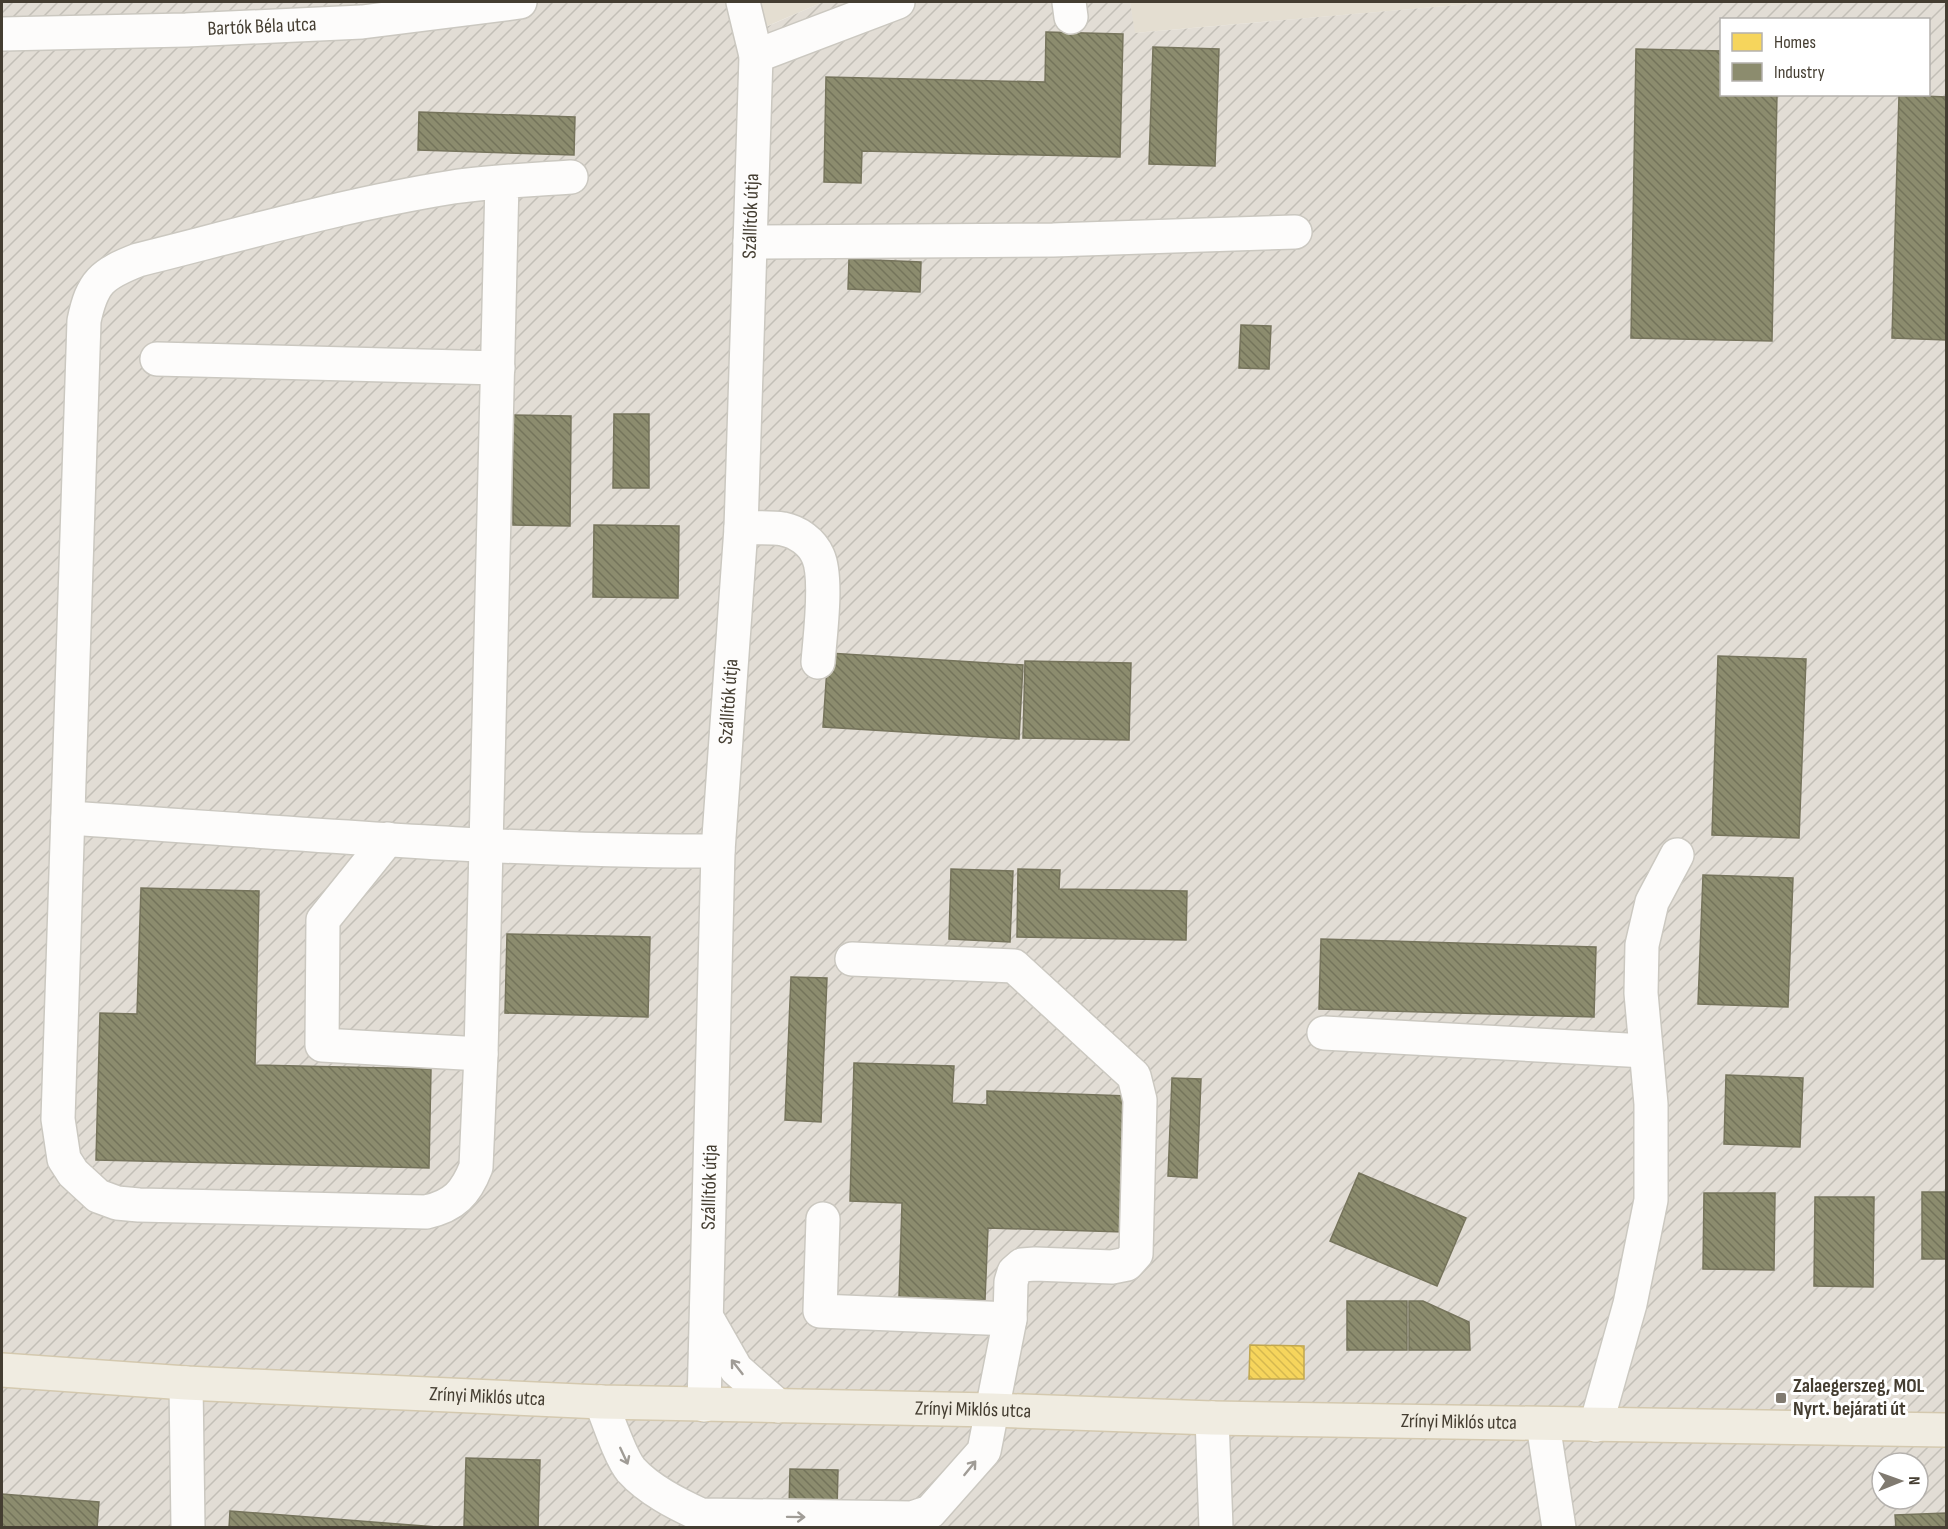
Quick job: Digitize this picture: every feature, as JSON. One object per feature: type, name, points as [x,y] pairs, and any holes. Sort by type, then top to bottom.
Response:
[{"type":"main road","name":"Zrínyi Miklós utca","points":[[2,1370],[186,1383],[601,1402],[992,1410],[1212,1418],[1947,1430]]},
{"type":"street","name":"Bartók Béla utca","points":[[2,34],[186,30],[362,22],[520,2]]},
{"type":"street","name":"Szállítók útja","points":[[704,1405],[718,851],[741,528],[756,56],[743,2]]},
{"type":"street","points":[[756,56],[898,2]]},
{"type":"street","points":[[502,182],[481,1054],[476,1167],[470,1182],[457,1199],[442,1209],[426,1212],[139,1205],[117,1203],[98,1196],[74,1173],[64,1159],[58,1119],[84,321],[88,300],[99,282],[110,272],[149,257],[374,202],[455,187],[502,182],[571,177]]},
{"type":"street","points":[[750,242],[1053,240],[1295,232]]},
{"type":"street","points":[[157,359],[498,368]]},
{"type":"street","points":[[741,528],[783,529],[804,538],[813,546],[819,558],[823,579],[818,662]]},
{"type":"street","points":[[68,818],[612,852],[718,851]]},
{"type":"street","points":[[388,839],[323,920],[322,1045],[481,1054]]},
{"type":"street","points":[[1596,1425],[1630,1304],[1651,1200],[1651,1104],[1641,993],[1642,945],[1652,902],[1677,855]]},
{"type":"street","points":[[601,1402],[630,1469],[648,1485],[701,1515],[912,1518],[930,1512],[984,1451],[1010,1319],[1011,1282],[1014,1272],[1022,1265],[1035,1264],[1112,1267],[1127,1264],[1136,1254],[1140,1100],[1134,1076],[1014,966],[852,959]]},
{"type":"street","points":[[1324,1033],[1645,1051]]},
{"type":"street","points":[[823,1219],[820,1311],[1010,1319]]},
{"type":"street","points":[[707,1318],[736,1369],[778,1406]]},
{"type":"street","points":[[186,1383],[188,1527]]},
{"type":"street","points":[[1212,1418],[1216,1527]]},
{"type":"street","points":[[1543,1424],[1559,1527]]},
{"type":"shaded area","points":[[2,2],[743,2],[752,33],[823,2],[1130,2],[1135,33],[1493,2],[1946,2],[1946,1527],[2,1528]]},
{"type":"shaded area","points":[[743,2],[823,2],[751,33]]},
{"type":"shaded area","points":[[1130,2],[1493,2],[1134,33]]},
{"type":"building: Homes","points":[[1250,1345],[1304,1346],[1304,1379],[1249,1379]]},
{"type":"building: Industry","points":[[1046,32],[1123,34],[1120,157],[862,151],[861,183],[824,182],[826,77],[1045,82]]},
{"type":"building: Industry","points":[[1153,47],[1219,49],[1215,166],[1149,164]]},
{"type":"building: Industry","points":[[1636,49],[1720,51],[1720,96],[1777,96],[1772,341],[1631,338]]},
{"type":"building: Industry","points":[[1899,96],[1946,97],[1946,340],[1892,338]]},
{"type":"building: Industry","points":[[419,112],[575,117],[574,155],[418,150]]},
{"type":"building: Industry","points":[[849,259],[921,262],[920,292],[848,289]]},
{"type":"building: Industry","points":[[1241,325],[1271,326],[1269,369],[1239,368]]},
{"type":"building: Industry","points":[[614,414],[649,414],[649,488],[613,488]]},
{"type":"building: Industry","points":[[513,415],[571,416],[570,526],[513,525]]},
{"type":"building: Industry","points":[[594,525],[679,526],[678,598],[593,597]]},
{"type":"building: Industry","points":[[828,653],[1023,665],[1019,739],[823,727]]},
{"type":"building: Industry","points":[[1718,656],[1806,659],[1799,838],[1712,835]]},
{"type":"building: Industry","points":[[1025,661],[1131,663],[1129,740],[1023,738]]},
{"type":"building: Industry","points":[[951,869],[1013,871],[1010,942],[949,939]]},
{"type":"building: Industry","points":[[1018,869],[1060,870],[1059,889],[1187,891],[1186,940],[1017,937]]},
{"type":"building: Industry","points":[[1703,875],[1793,878],[1788,1007],[1698,1004]]},
{"type":"building: Industry","points":[[141,888],[259,891],[255,1065],[431,1069],[429,1168],[96,1160],[100,1013],[137,1014]]},
{"type":"building: Industry","points":[[507,934],[650,937],[648,1017],[505,1013]]},
{"type":"building: Industry","points":[[1321,939],[1596,947],[1594,1017],[1319,1009]]},
{"type":"building: Industry","points":[[791,977],[827,978],[821,1122],[785,1120]]},
{"type":"building: Industry","points":[[854,1063],[954,1066],[952,1103],[987,1105],[987,1091],[1128,1096],[1124,1232],[988,1228],[985,1300],[899,1297],[902,1203],[850,1201]]},
{"type":"building: Industry","points":[[1726,1075],[1803,1078],[1800,1147],[1724,1144]]},
{"type":"building: Industry","points":[[1172,1078],[1201,1079],[1197,1178],[1168,1176]]},
{"type":"building: Industry","points":[[1359,1173],[1466,1218],[1437,1286],[1330,1241]]},
{"type":"building: Industry","points":[[1922,1192],[1946,1192],[1946,1259],[1922,1259]]},
{"type":"building: Industry","points":[[1704,1193],[1775,1193],[1774,1270],[1703,1269]]},
{"type":"building: Industry","points":[[1815,1197],[1874,1197],[1873,1287],[1814,1286]]},
{"type":"building: Industry","points":[[1347,1301],[1407,1301],[1407,1350],[1347,1350]]},
{"type":"building: Industry","points":[[1409,1301],[1423,1301],[1469,1322],[1470,1350],[1409,1350]]},
{"type":"building: Industry","points":[[466,1458],[540,1460],[538,1528],[464,1526]]},
{"type":"building: Industry","points":[[790,1469],[838,1470],[837,1510],[789,1509]]},
{"type":"building: Industry","points":[[2,1494],[99,1502],[97,1528],[2,1528]]},
{"type":"building: Industry","points":[[230,1511],[450,1528],[229,1528]]},
{"type":"building: Industry","points":[[1946,1513],[1946,1528],[1896,1528],[1895,1515]]},
{"type":"place","name":"Zalaegerszeg, MOL Nyrt. bejárati út","points":[[1781,1398]]}]
